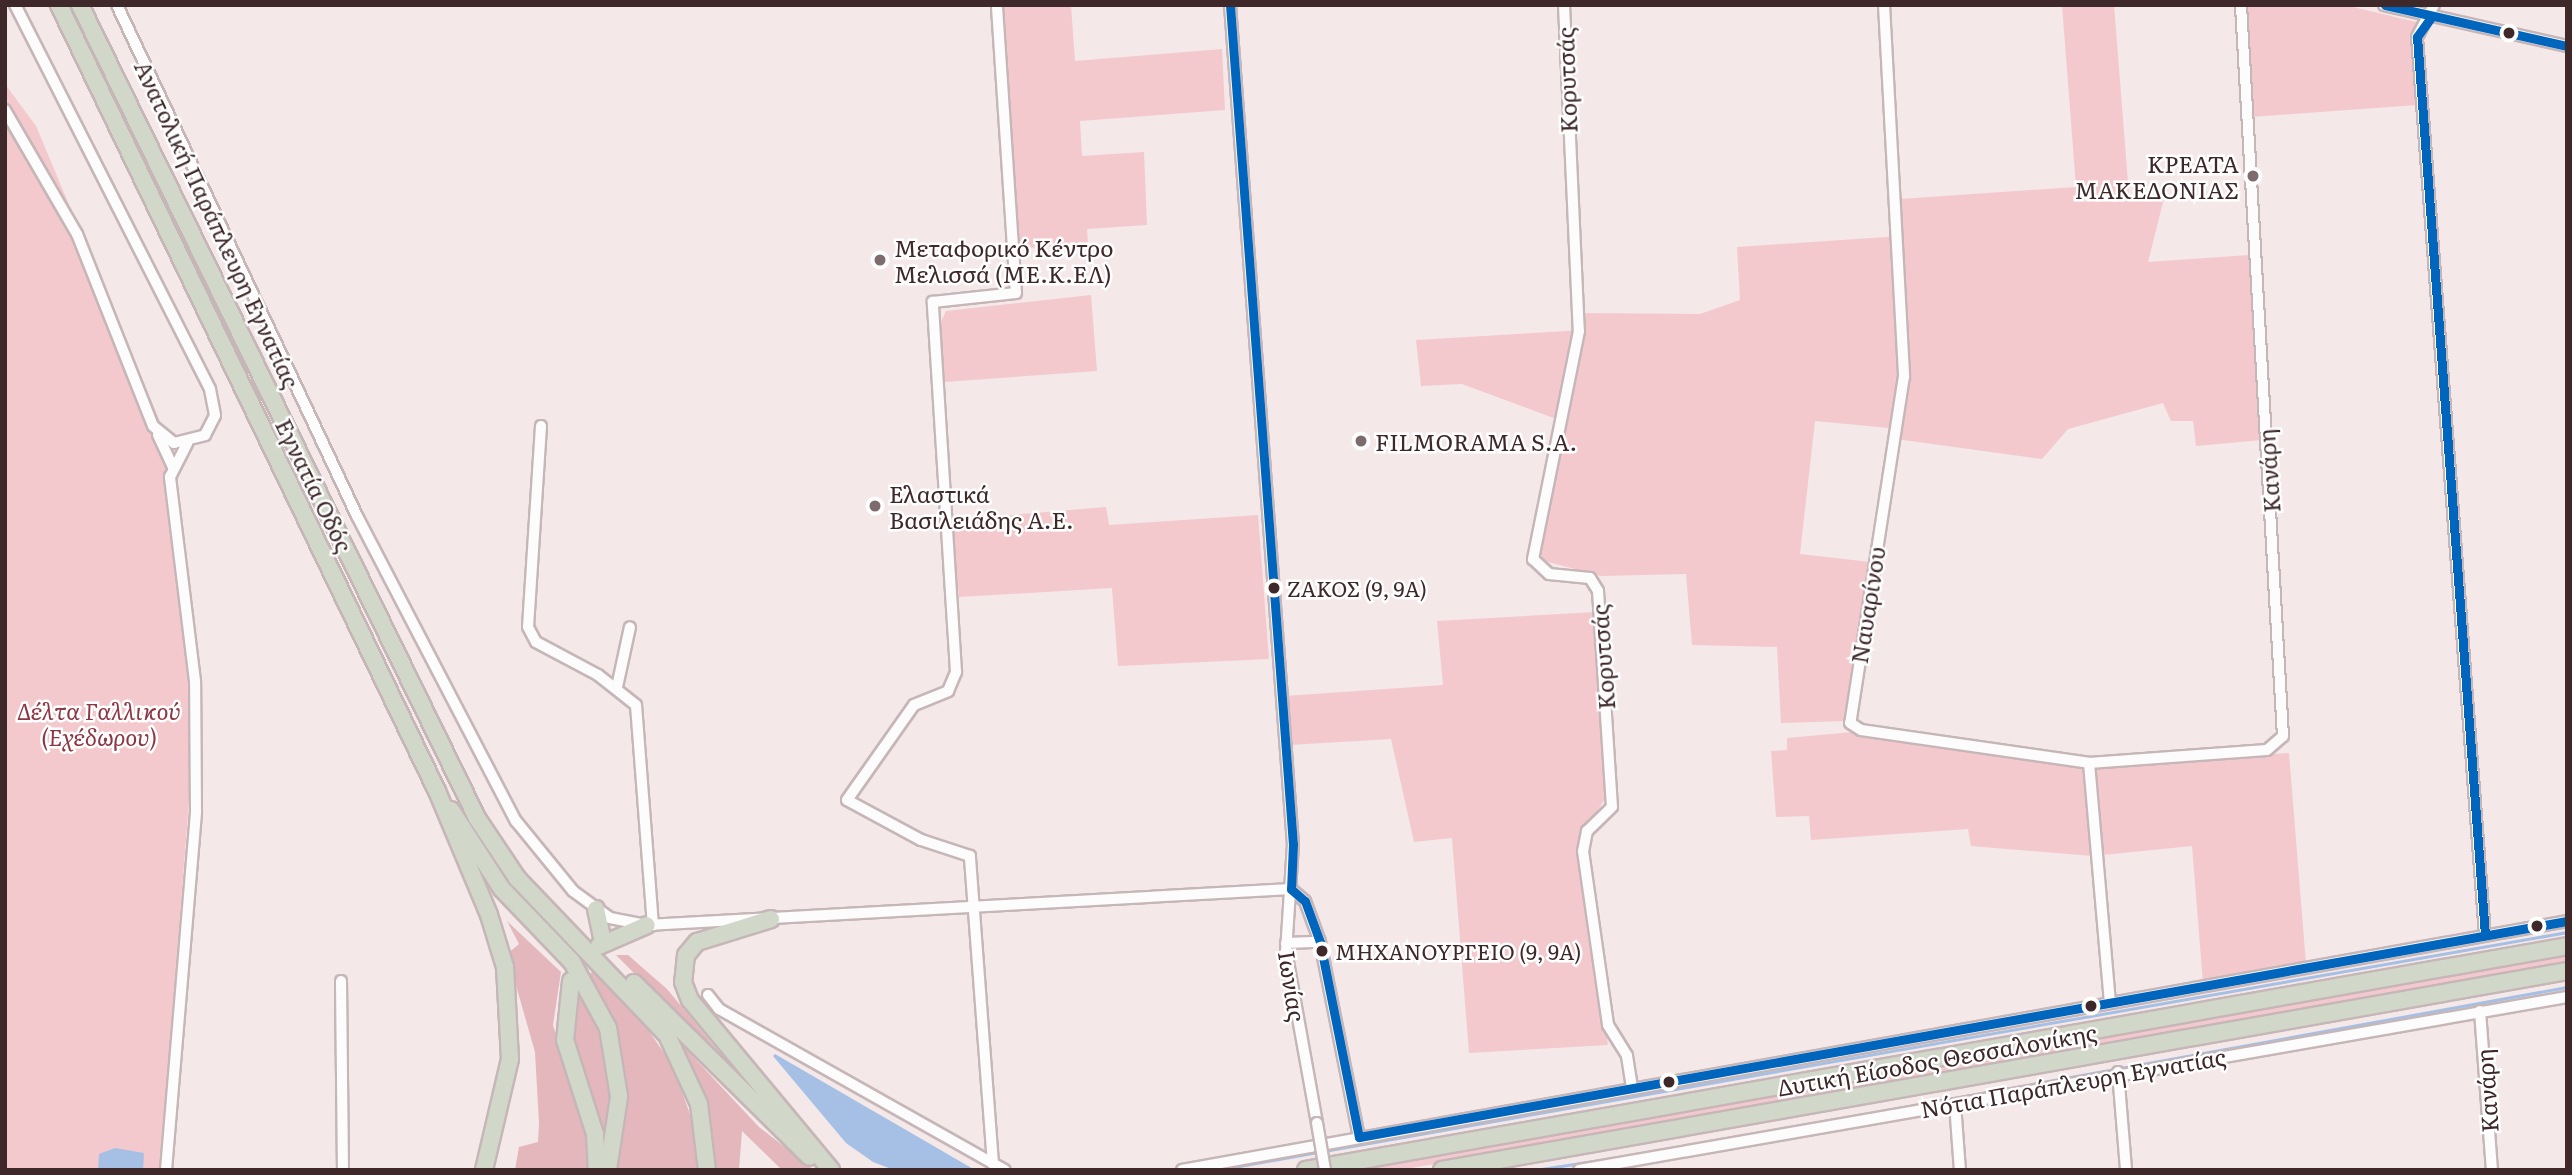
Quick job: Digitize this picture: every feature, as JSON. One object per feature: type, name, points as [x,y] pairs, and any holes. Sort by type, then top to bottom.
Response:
[{"type":"highway","name":"Εγνατία Οδός","points":[[59,5],[437,791]]},
{"type":"highway","name":"Εγνατία Οδός","points":[[80,5],[477,818],[517,878],[595,943]]},
{"type":"highway","points":[[437,791],[489,915],[506,977],[510,1059],[484,1170]]},
{"type":"highway","points":[[437,791],[502,889],[572,962],[608,1028],[619,1097],[608,1170]]},
{"type":"highway","points":[[596,909],[595,943],[678,1054],[699,1104],[707,1170]]},
{"type":"highway","points":[[771,919],[697,942],[686,955],[683,982],[690,1000],[830,1170]]},
{"type":"highway","points":[[595,943],[650,925]]},
{"type":"highway","points":[[595,943],[830,1170]]},
{"type":"highway","name":"Δυτική Είσοδος Θεσσαλονίκης","points":[[1306,1170],[2567,946]]},
{"type":"highway","name":"Δυτική Είσοδος Θεσσαλονίκης","points":[[1442,1170],[2567,971]]},
{"type":"highway","points":[[571,982],[565,1040],[595,1133],[597,1170]]},
{"type":"street","points":[[15,5],[210,389],[214,423],[187,443],[173,467]]},
{"type":"street","name":"Ανατολική Παράπλευρη Εγνατίας","points":[[117,5],[357,516],[516,821],[549,869],[596,909],[620,922],[650,925],[1291,889]]},
{"type":"street","points":[[993,1164],[976,907],[965,851],[926,842],[847,800],[914,705],[944,693],[956,672],[933,302],[1016,293],[997,5]]},
{"type":"street","name":"Ιωνίας","points":[[1230,5],[1293,844],[1286,943],[1325,1170]]},
{"type":"street","name":"Κορυτσάς","points":[[1564,5],[1579,331],[1533,559],[1549,574],[1586,576],[1598,591],[1612,807],[1587,831],[1583,851],[1608,1025],[1627,1056],[1632,1088]]},
{"type":"street","name":"Ναυαρίνου","points":[[1885,5],[1904,376],[1850,723],[1861,730],[2089,763]]},
{"type":"street","name":"Κανάρη","points":[[2089,763],[2267,750],[2283,736],[2241,5]]},
{"type":"street","points":[[2384,5],[2433,11],[2567,46]]},
{"type":"street","points":[[2433,11],[2417,37],[2485,935]]},
{"type":"street","points":[[5,110],[60,198],[173,467],[196,701],[196,811],[166,1170]]},
{"type":"street","points":[[541,426],[528,631],[536,642],[617,688],[636,705],[650,925]]},
{"type":"street","points":[[159,435],[187,443]]},
{"type":"street","points":[[617,688],[630,627]]},
{"type":"street","points":[[2089,763],[2110,1002]]},
{"type":"street","points":[[1291,889],[1305,901],[1320,942],[1359,1137]]},
{"type":"street","points":[[1182,1170],[2567,921]]},
{"type":"street","points":[[1286,943],[1320,942]]},
{"type":"street","points":[[341,981],[343,1170]]},
{"type":"street","points":[[708,995],[719,1009],[1005,1170]]},
{"type":"street","name":"Νότια Παράπλευρη Εγνατίας","points":[[1579,1170],[1638,1164],[2118,1072],[2567,996]]},
{"type":"street","name":"Κανάρη","points":[[2480,1012],[2492,1170]]},
{"type":"street","points":[[2118,1072],[2126,1170]]},
{"type":"street","points":[[1955,1104],[1959,1170]]},
{"type":"green space","points":[[1003,5],[1071,5],[1075,61],[1222,49],[1225,110],[1080,121],[1082,156],[1144,152],[1147,225],[1087,229],[1088,243],[1017,249]]},
{"type":"green space","points":[[2062,5],[2114,5],[2129,195],[2165,194],[2148,262],[2249,255],[2262,440],[2196,446],[2193,421],[2171,421],[2163,403],[2068,429],[2042,459],[1889,438],[1889,428],[1815,421],[1800,554],[1870,562],[1847,721],[1781,723],[1777,647],[1692,645],[1686,574],[1600,576],[1545,561],[1539,551],[1567,423],[1462,384],[1421,386],[1416,340],[1583,330],[1583,313],[1700,314],[1740,300],[1737,247],[1901,236],[1900,199],[2076,187]]},
{"type":"green space","points":[[2247,5],[2345,5],[2416,22],[2417,105],[2251,117]]},
{"type":"green space","name":"Δέλτα Γαλλικού (Εχέδωρου)","points":[[5,84],[36,126],[161,424],[194,737],[160,1170],[5,1170]]},
{"type":"green space","points":[[1091,295],[1097,371],[945,382],[940,324],[946,311]]},
{"type":"green space","points":[[1106,507],[1109,525],[1258,515],[1269,659],[1118,666],[1112,588],[959,597],[951,520]]},
{"type":"green space","points":[[1596,612],[1607,795],[1579,842],[1608,1045],[1469,1053],[1452,838],[1414,842],[1391,739],[1289,745],[1285,696],[1443,685],[1437,621]]},
{"type":"green space","points":[[1853,732],[2108,766],[2289,753],[2306,964],[2203,983],[2192,846],[2093,856],[1971,846],[1968,829],[1811,840],[1809,816],[1776,817],[1771,751],[1787,750],[1787,738]]},
{"type":"green space","points":[[2567,953],[2567,963],[1457,1160],[1400,1170],[1341,1170]]},
{"type":"shaded area","points":[[507,921],[561,972],[553,1025],[586,1135],[587,1170],[515,1170],[519,1147],[538,1142],[539,1123],[535,1052],[507,954],[519,944]]},
{"type":"shaded area","points":[[616,955],[628,955],[667,989],[752,1092]]},
{"type":"shaded area","points":[[593,971],[642,1021],[673,1066],[693,1123],[698,1170],[615,1170],[625,1125],[624,1078],[588,976]]},
{"type":"shaded area","points":[[574,987],[599,1033],[610,1086],[602,1167],[571,1055]]},
{"type":"shaded area","points":[[684,1047],[759,1127],[814,1170],[782,1170],[742,1131],[739,1170],[713,1170],[701,1088]]},
{"type":"water","points":[[775,1054],[975,1170],[894,1170],[873,1162],[846,1143],[773,1056]]},
{"type":"water","points":[[115,1148],[144,1153],[143,1170],[98,1170],[99,1154]]},
{"type":"waterway","points":[[1324,1151],[2567,932]]},
{"type":"waterway","points":[[1745,1136],[2567,987]]},
{"type":"waterway","points":[[1535,1170],[1659,1151]]},
{"type":"waterway","points":[[1217,1170],[1318,1152]]},
{"type":"transit line","points":[[1230,5],[1293,844],[1291,889],[1305,901],[1320,942],[1359,1137],[2567,921]]},
{"type":"transit line","points":[[2385,5],[2567,46]]},
{"type":"transit line","points":[[2432,16],[2417,37],[2485,935]]},
{"type":"place","name":"ΚΡΕΑΤΑ ΜΑΚΕΔΟΝΙΑΣ","points":[[2253,176]]},
{"type":"place","name":"Μεταφορικό Κέντρο Μελισσά (ΜΕ.Κ.ΕΛ)","points":[[880,260]]},
{"type":"place","name":"FILMORAMA S.A.","points":[[1361,441]]},
{"type":"place","name":"Ελαστικά Βασιλειάδης Α.Ε.","points":[[875,506]]},
{"type":"place","name":"ΖΑΚΟΣ (9, 9Α)","points":[[1274,588]]},
{"type":"place","name":"ΜΗΧΑΝΟΥΡΓΕΙΟ (9, 9Α)","points":[[1322,951]]}]
